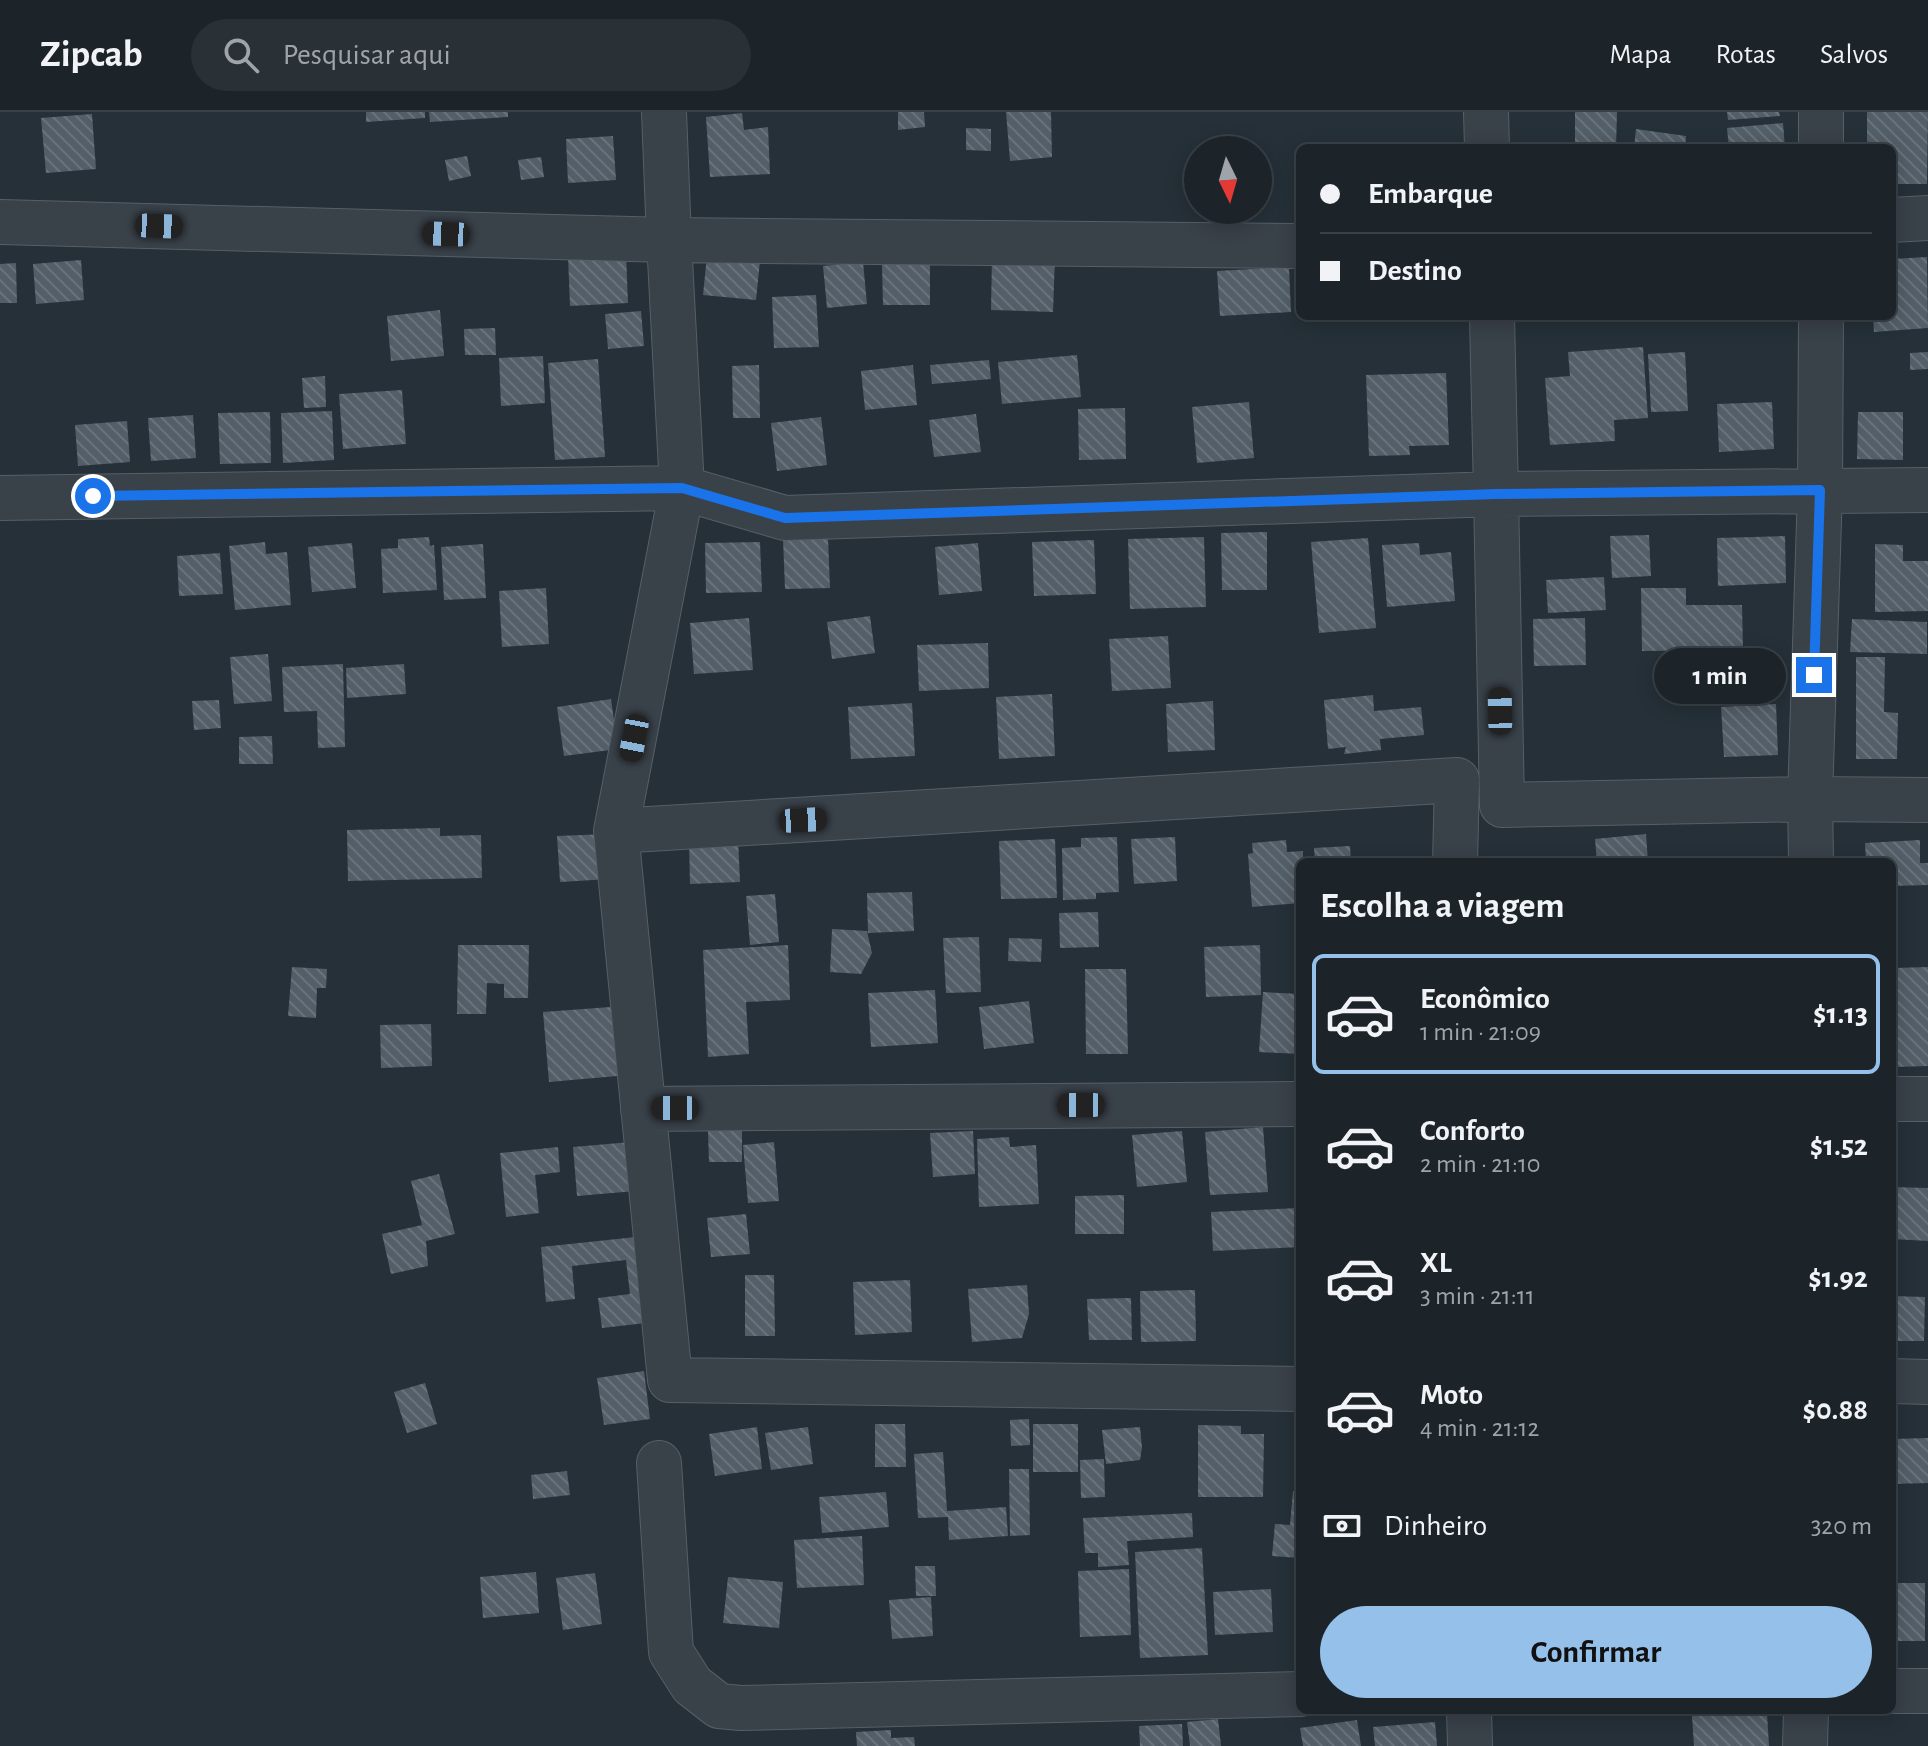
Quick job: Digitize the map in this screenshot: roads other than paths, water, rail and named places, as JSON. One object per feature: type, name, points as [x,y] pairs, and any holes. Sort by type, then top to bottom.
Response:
[{"type":"street","points":[[664,112],[682,488],[616,831],[670,1380],[1296,1389]]},
{"type":"street","points":[[1486,112],[1487,144]]},
{"type":"street","points":[[1821,112],[1821,144]]},
{"type":"street","points":[[1896,220],[1928,218]]},
{"type":"street","points":[[0,222],[669,240],[1296,246]]},
{"type":"street","points":[[1492,320],[1502,805]]},
{"type":"street","points":[[1811,858],[1821,320]]},
{"type":"street","points":[[0,498],[682,488],[785,518],[1496,494],[1928,490]]},
{"type":"street","points":[[616,831],[1457,780],[1455,858]]},
{"type":"street","points":[[1456,807],[1810,799],[1928,800]]},
{"type":"street","points":[[1896,1099],[1928,1099]]},
{"type":"street","points":[[643,1109],[1296,1104]]},
{"type":"street","points":[[1896,1381],[1928,1382]]},
{"type":"street","points":[[659,1463],[671,1652],[692,1685],[719,1706],[741,1708],[1296,1694]]},
{"type":"street","points":[[1896,1691],[1928,1691]]},
{"type":"street","points":[[1469,1714],[1470,1746]]},
{"type":"street","points":[[1805,1746],[1806,1714]]}]
